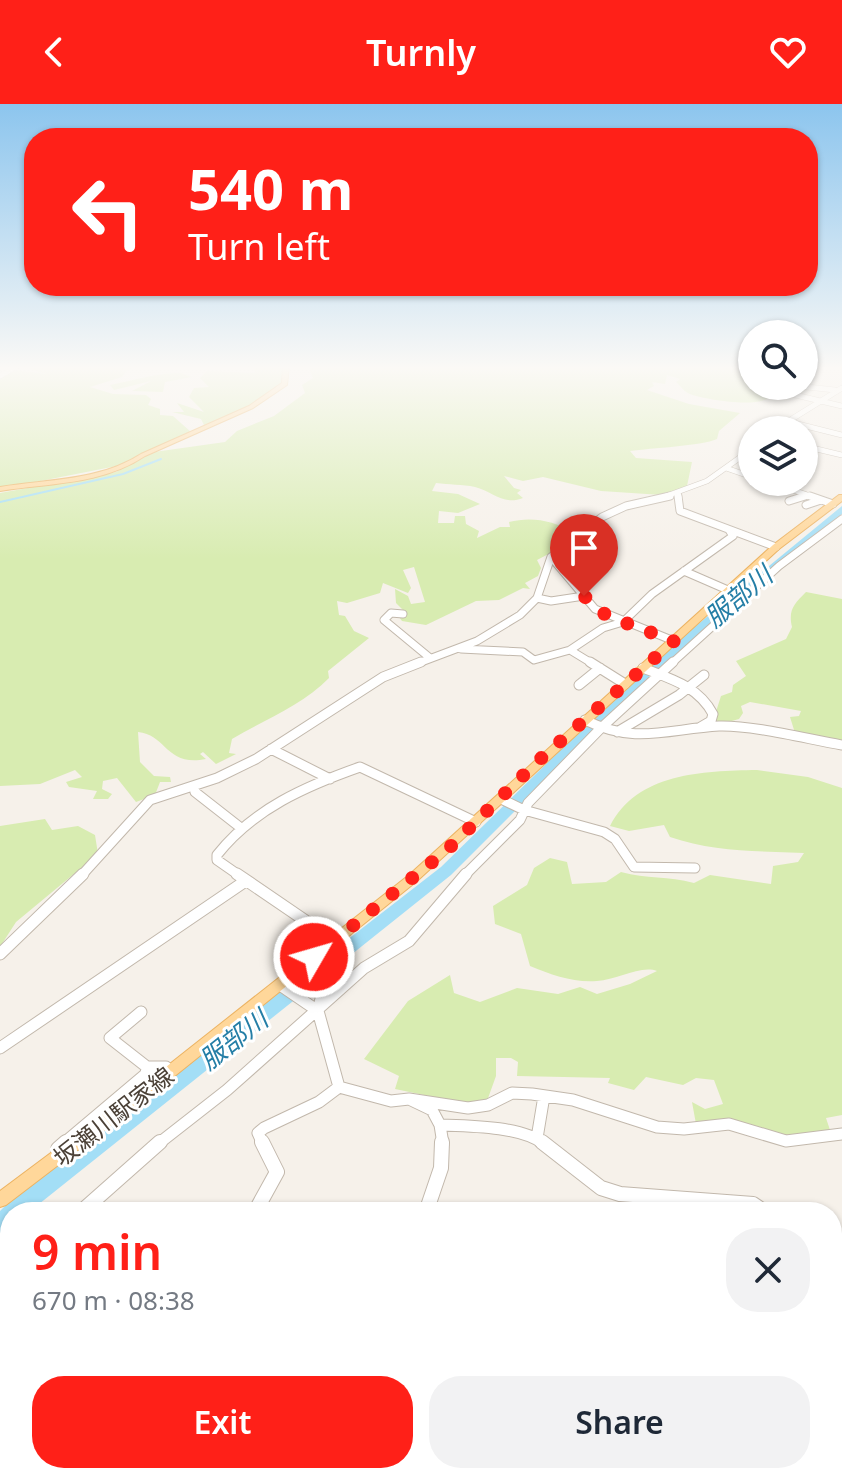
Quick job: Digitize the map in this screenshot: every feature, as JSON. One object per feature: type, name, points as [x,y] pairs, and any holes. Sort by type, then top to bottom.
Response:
[{"type":"main road","points":[[0,489],[113,471],[198,430]]},
{"type":"main road","name":"坂瀬川駅家線","points":[[0,1200],[47,1168],[282,987],[320,963],[503,800],[776,547],[832,500]]},
{"type":"street","points":[[818,449],[842,455]]},
{"type":"street","points":[[0,954],[15,935],[105,852],[138,809],[172,791],[237,769],[346,699],[520,615],[537,598],[551,557],[607,513],[678,493],[738,459]]},
{"type":"street","points":[[726,468],[738,472]]},
{"type":"street","points":[[678,493],[680,511],[776,547]]},
{"type":"street","points":[[789,501],[806,496]]},
{"type":"street","points":[[806,505],[832,500]]},
{"type":"street","points":[[92,1202],[138,1159],[227,1090],[364,968],[409,941],[442,898],[520,820],[521,808],[600,727],[794,554],[842,519]]},
{"type":"street","points":[[715,536],[729,530]]},
{"type":"street","points":[[459,647],[523,652],[534,660],[570,650],[603,628],[623,622],[684,571],[733,536],[729,530]]},
{"type":"street","points":[[551,557],[595,609],[674,641]]},
{"type":"street","points":[[684,571],[756,589]]},
{"type":"street","points":[[537,598],[551,601],[584,596]]},
{"type":"street","points":[[403,614],[391,613],[384,620],[430,658]]},
{"type":"street","points":[[570,650],[625,684]]},
{"type":"street","points":[[579,685],[600,668]]},
{"type":"street","points":[[644,669],[689,686],[703,695],[713,714],[705,726],[684,732]]},
{"type":"street","points":[[617,732],[704,675]]},
{"type":"street","points":[[587,721],[617,732],[650,736],[721,726],[842,745]]},
{"type":"street","points":[[271,749],[330,779]]},
{"type":"street","points":[[339,1087],[318,1011],[322,934],[244,882],[217,860],[222,847],[241,828],[330,779],[363,767],[476,822]]},
{"type":"street","points":[[194,786],[195,792],[215,810],[241,828]]},
{"type":"street","points":[[503,800],[604,832],[615,839],[634,867],[695,868]]},
{"type":"street","points":[[0,1048],[244,882]]},
{"type":"street","points":[[282,987],[318,1011]]},
{"type":"street","points":[[141,1012],[110,1038],[147,1067],[166,1067],[171,1071]]},
{"type":"street","points":[[47,1168],[46,1161],[146,1074],[147,1067]]},
{"type":"street","points":[[339,1087],[391,1101],[409,1099],[468,1108],[488,1105],[512,1093],[544,1096],[573,1100],[657,1127],[684,1129],[729,1124],[786,1141],[842,1134]]},
{"type":"street","points":[[260,1202],[277,1172],[258,1133],[264,1125],[298,1116],[339,1087]]},
{"type":"street","points":[[537,1138],[544,1096]]},
{"type":"street","points":[[409,1099],[432,1110],[440,1125],[441,1168],[429,1202]]},
{"type":"street","points":[[440,1125],[484,1127],[537,1138],[601,1188],[704,1202]]},
{"type":"green space","points":[[0,430],[191,432],[132,463],[0,489]]},
{"type":"green space","points":[[239,430],[720,430],[717,439],[710,441],[630,451],[636,458],[692,462],[687,486],[662,495],[601,491],[543,477],[523,481],[504,476],[514,488],[521,490],[517,493],[523,498],[509,500],[475,487],[436,483],[432,491],[458,494],[480,504],[458,513],[439,511],[438,523],[454,523],[455,516],[465,516],[466,524],[479,531],[477,538],[500,527],[510,527],[509,522],[526,519],[550,522],[573,532],[564,536],[562,547],[537,560],[541,568],[538,576],[525,583],[530,589],[523,588],[499,600],[476,601],[426,625],[402,621],[399,617],[407,614],[396,603],[395,589],[408,596],[411,604],[425,602],[414,567],[403,570],[411,588],[408,593],[383,583],[380,593],[347,603],[337,601],[339,615],[345,616],[354,631],[369,638],[328,671],[329,678],[319,688],[283,712],[232,739],[229,753],[236,754],[216,764],[203,752],[200,754],[206,759],[183,759],[148,734],[138,732],[140,762],[154,776],[170,777],[171,782],[160,782],[155,795],[136,802],[117,778],[103,781],[102,789],[112,794],[108,799],[93,799],[97,791],[69,787],[66,782],[82,777],[75,770],[40,784],[0,786],[0,493],[116,472],[154,452],[225,442]]},
{"type":"green space","points":[[806,592],[842,599],[842,744],[795,733],[790,717],[799,716],[801,711],[750,702],[741,706],[743,713],[739,719],[721,724],[714,718],[721,696],[732,692],[733,685],[746,676],[736,661],[786,639],[792,627],[793,608]]},
{"type":"green space","points":[[757,770],[808,777],[842,788],[842,1115],[826,1118],[830,1130],[788,1137],[696,1124],[692,1102],[705,1109],[723,1104],[714,1080],[696,1078],[683,1085],[646,1077],[634,1090],[608,1083],[610,1078],[517,1076],[518,1062],[511,1058],[496,1058],[496,1076],[487,1101],[463,1103],[395,1089],[399,1076],[364,1059],[408,1001],[450,975],[454,993],[480,1002],[517,988],[558,994],[580,987],[597,994],[630,984],[657,971],[643,970],[605,980],[580,981],[530,966],[521,934],[495,924],[493,906],[527,885],[534,868],[550,858],[567,862],[572,884],[606,882],[621,872],[694,883],[710,875],[771,884],[773,866],[798,862],[804,853],[703,846],[670,837],[664,825],[629,831],[610,826],[622,808],[654,785],[693,774]]},
{"type":"green space","points":[[45,819],[52,830],[78,826],[95,835],[98,854],[16,922],[0,947],[0,826]]},
{"type":"waterway","points":[[0,502],[123,474],[161,459]]},
{"type":"waterway","name":"服部川","points":[[26,1202],[446,871],[645,674],[842,509]]},
{"type":"route","points":[[314,957],[447,850],[538,761],[674,641],[607,616],[595,609],[584,596]]}]
